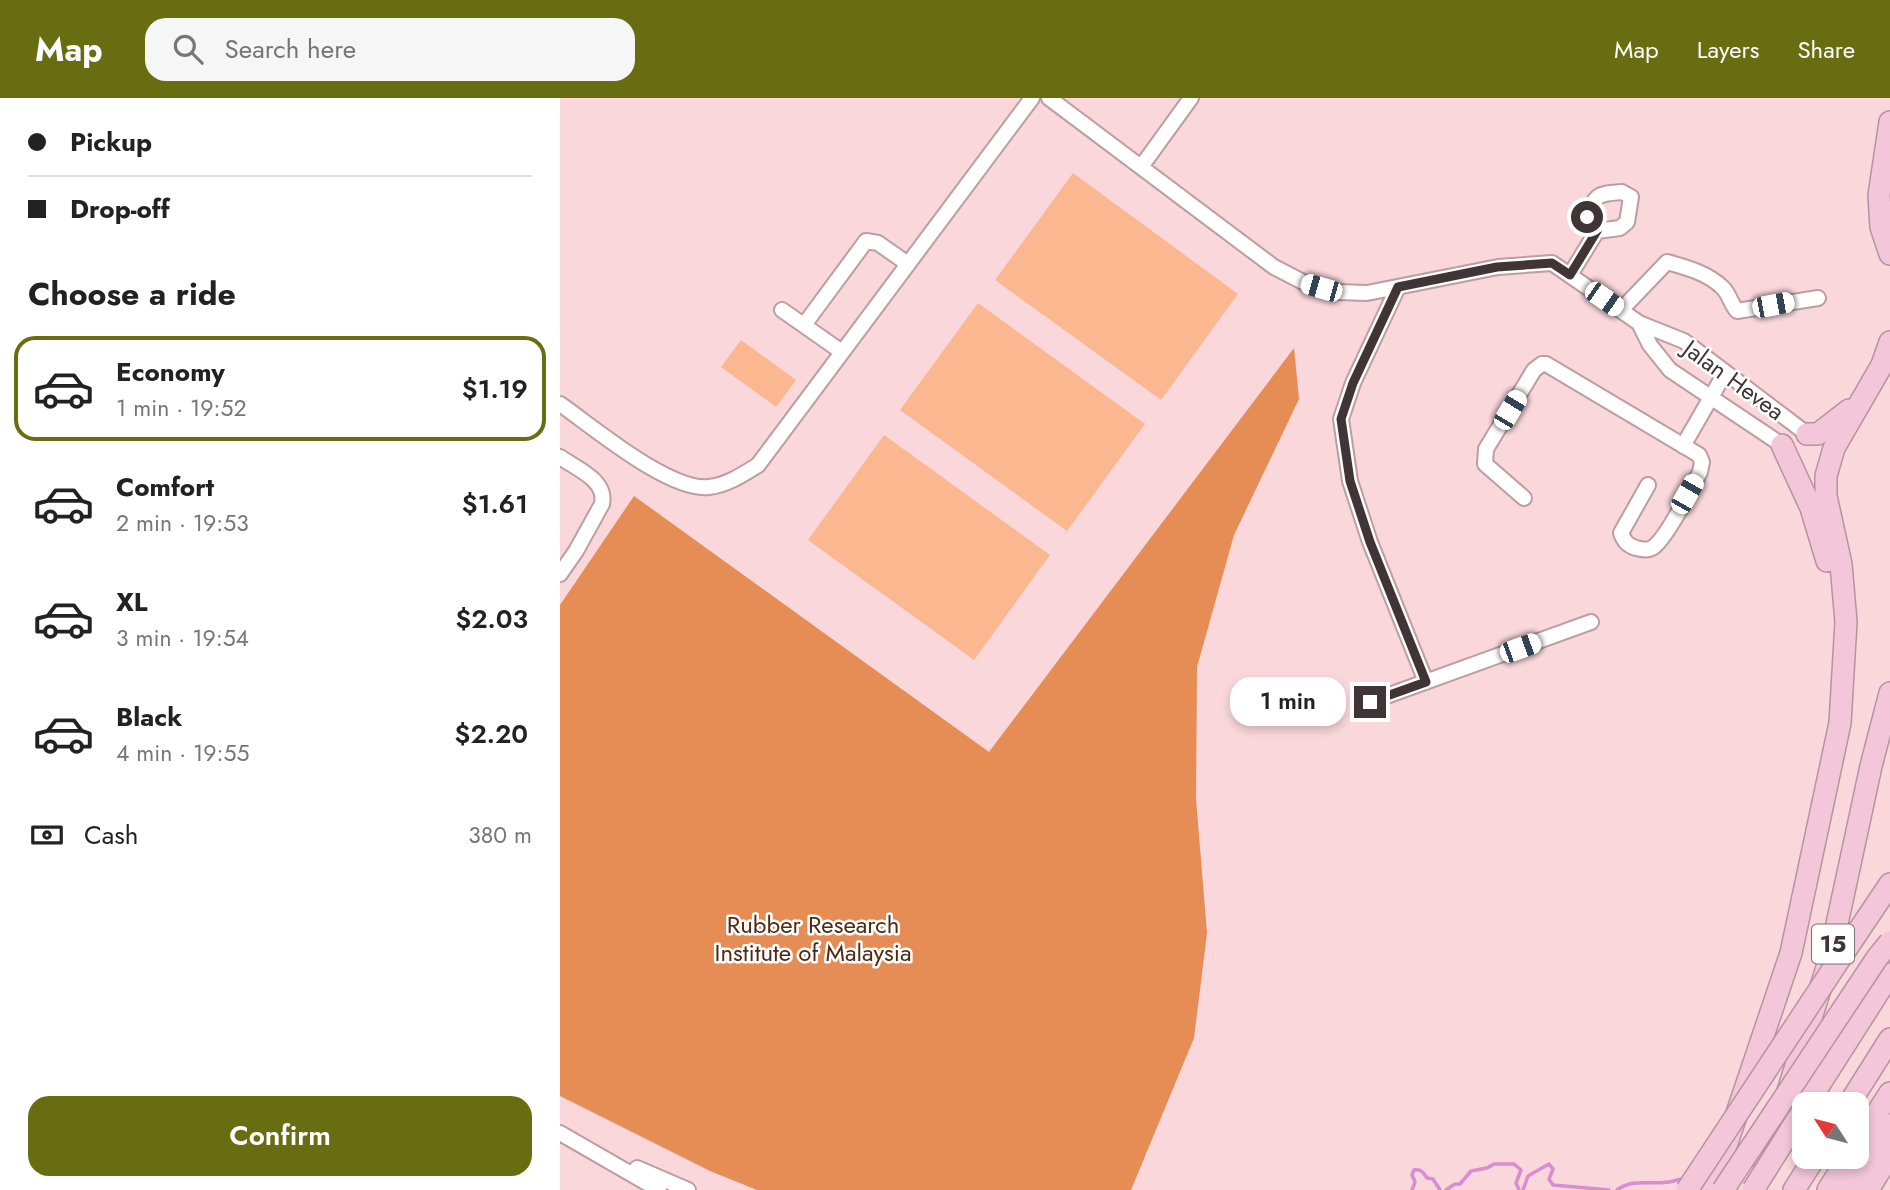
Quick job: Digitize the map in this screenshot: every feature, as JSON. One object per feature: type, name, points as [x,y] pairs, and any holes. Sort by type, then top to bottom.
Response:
[{"type":"highway","points":[[1890,122],[1879,195],[1881,227],[1890,254]]},
{"type":"highway","name":"15","points":[[1710,1190],[1791,953],[1840,723],[1846,622],[1841,564],[1826,496],[1826,476],[1834,448],[1882,365],[1890,342]]},
{"type":"highway","points":[[1807,434],[1818,434],[1829,427],[1863,398]]},
{"type":"highway","points":[[1782,445],[1811,508],[1834,587],[1840,723]]},
{"type":"highway","name":"15","points":[[1755,1190],[1829,961],[1871,766],[1890,693]]},
{"type":"highway","points":[[1687,1190],[1890,884]]},
{"type":"highway","points":[[1723,1190],[1890,942]]},
{"type":"highway","points":[[1815,1092],[1890,974]]},
{"type":"highway","points":[[1857,1092],[1890,1039]]},
{"type":"highway","points":[[1869,1125],[1890,1093]]},
{"type":"highway","points":[[1849,1190],[1890,1125]]},
{"type":"highway","points":[[1755,1190],[1792,1129]]},
{"type":"highway","points":[[1867,1190],[1890,1154]]},
{"type":"highway","points":[[1794,1190],[1807,1169]]},
{"type":"highway","points":[[1828,1190],[1841,1169]]},
{"type":"street","points":[[560,404],[676,482],[707,488],[733,481],[758,465],[1032,98]]},
{"type":"street","points":[[1049,98],[1274,267],[1305,283],[1337,292],[1367,293],[1398,287]]},
{"type":"street","points":[[1141,167],[1191,98]]},
{"type":"street","points":[[1570,275],[1597,231]]},
{"type":"street","points":[[804,325],[866,241],[877,243],[908,264]]},
{"type":"street","points":[[1621,310],[1667,262],[1686,266],[1724,288],[1737,312],[1818,298]]},
{"type":"street","name":"Jalan Hevea","points":[[1398,287],[1497,267],[1552,263],[1639,323],[1684,341],[1807,434]]},
{"type":"street","points":[[1398,287],[1353,383],[1341,419],[1350,481],[1370,542],[1426,682]]},
{"type":"street","points":[[782,310],[842,352]]},
{"type":"street","name":"Jalan Hevea","points":[[1639,323],[1650,345],[1670,370],[1782,445]]},
{"type":"street","points":[[1524,498],[1485,464],[1484,458],[1486,449],[1534,370],[1542,364],[1699,455],[1702,462],[1700,472],[1662,538],[1651,548],[1643,550],[1630,546],[1621,533],[1648,485]]},
{"type":"street","points":[[1683,446],[1725,373]]},
{"type":"street","points":[[560,457],[598,482],[604,496],[576,551],[560,574]]},
{"type":"street","points":[[1370,702],[1591,622]]},
{"type":"street","points":[[560,1133],[659,1190]]},
{"type":"street","points":[[591,1149],[688,1190]]},
{"type":"shaded area","points":[[1073,173],[1238,294],[1161,400],[995,280]]},
{"type":"shaded area","points":[[978,303],[1145,424],[1067,531],[900,410]]},
{"type":"shaded area","points":[[741,340],[796,380],[776,407],[721,367]]},
{"type":"shaded area","points":[[884,435],[1050,555],[974,660],[808,540]]},
{"type":"green space","name":"Rubber Research Institute of Malaysia","points":[[1294,348],[1299,399],[1234,535],[1197,667],[1196,799],[1207,933],[1194,1038],[1131,1190],[757,1190],[710,1171],[560,1096],[560,605],[634,496],[989,752]]},
{"type":"waterway","points":[[1446,1190],[1460,1184],[1471,1171],[1494,1164],[1514,1164],[1521,1170],[1516,1183],[1519,1190]]},
{"type":"waterway","points":[[1523,1190],[1528,1176],[1549,1164],[1553,1169],[1549,1179],[1553,1185],[1609,1190]]},
{"type":"waterway","points":[[1412,1190],[1415,1182],[1412,1175],[1414,1170],[1422,1171],[1427,1178],[1433,1179],[1440,1190]]},
{"type":"waterway","points":[[1617,1190],[1629,1184],[1662,1183],[1686,1178]]},
{"type":"route","points":[[1370,702],[1426,682],[1370,542],[1350,481],[1341,419],[1353,383],[1398,287],[1497,267],[1552,263],[1570,275],[1597,231],[1587,217]]}]
